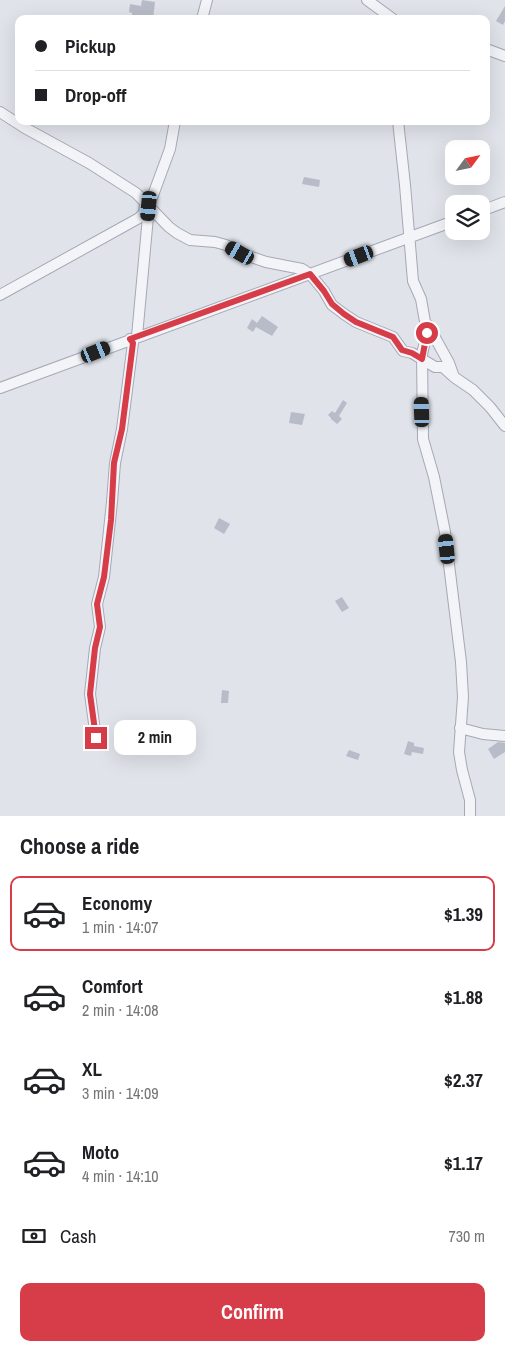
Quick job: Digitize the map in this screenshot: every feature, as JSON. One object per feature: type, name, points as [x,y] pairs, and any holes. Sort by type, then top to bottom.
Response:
[{"type":"street","points":[[203,15],[207,0]]},
{"type":"street","points":[[367,0],[382,15]]},
{"type":"street","points":[[381,0],[382,15]]},
{"type":"street","points":[[490,50],[505,56]]},
{"type":"street","points":[[0,112],[15,122]]},
{"type":"street","points":[[20,125],[89,163],[136,193],[169,227],[190,240],[226,245],[240,253],[266,262],[302,270],[310,274],[332,304],[344,314],[356,322],[393,337],[402,350],[412,353],[435,367],[443,367],[490,406],[505,426]]},
{"type":"street","points":[[0,295],[139,218],[144,213],[170,149],[175,125]]},
{"type":"street","points":[[398,125],[413,281],[421,299],[427,333],[422,359],[423,439],[434,477],[445,532],[461,662],[463,697],[459,752],[470,800],[470,816]]},
{"type":"street","points":[[490,208],[505,202]]},
{"type":"street","points":[[96,738],[90,694],[95,648],[100,627],[97,604],[104,577],[112,511],[114,463],[122,429],[132,360],[147,204]]},
{"type":"street","points":[[0,388],[445,224]]},
{"type":"street","points":[[425,320],[449,363],[454,377]]},
{"type":"street","points":[[460,728],[482,734],[505,736]]},
{"type":"building","points":[[142,0],[155,2],[153,15],[132,15],[129,12],[130,4],[141,6]]},
{"type":"building","points":[[505,6],[505,21],[503,25],[496,21]]},
{"type":"building","points":[[304,177],[320,180],[319,187],[302,184]]},
{"type":"building","points":[[262,316],[278,327],[272,336],[256,327],[253,332],[247,328],[252,319],[257,323]]},
{"type":"building","points":[[343,400],[347,403],[339,416],[342,419],[337,424],[328,415],[332,411],[335,413]]},
{"type":"building","points":[[291,412],[305,414],[302,425],[289,423]]},
{"type":"building","points":[[219,518],[230,524],[224,534],[214,528]]},
{"type":"building","points":[[342,597],[349,608],[342,612],[335,601]]},
{"type":"building","points":[[222,690],[229,691],[228,703],[221,703]]},
{"type":"building","points":[[408,741],[414,743],[414,746],[424,748],[423,754],[412,752],[411,756],[404,754]]},
{"type":"building","points":[[498,742],[505,743],[505,752],[494,759],[488,749]]},
{"type":"building","points":[[349,750],[360,754],[358,760],[346,756]]},
{"type":"route","points":[[96,738],[90,694],[95,648],[100,627],[97,604],[104,577],[106,548],[111,520],[114,463],[122,429],[132,360],[133,343],[130,339],[310,274],[332,304],[344,314],[356,322],[393,337],[402,350],[422,359],[427,333]]}]
